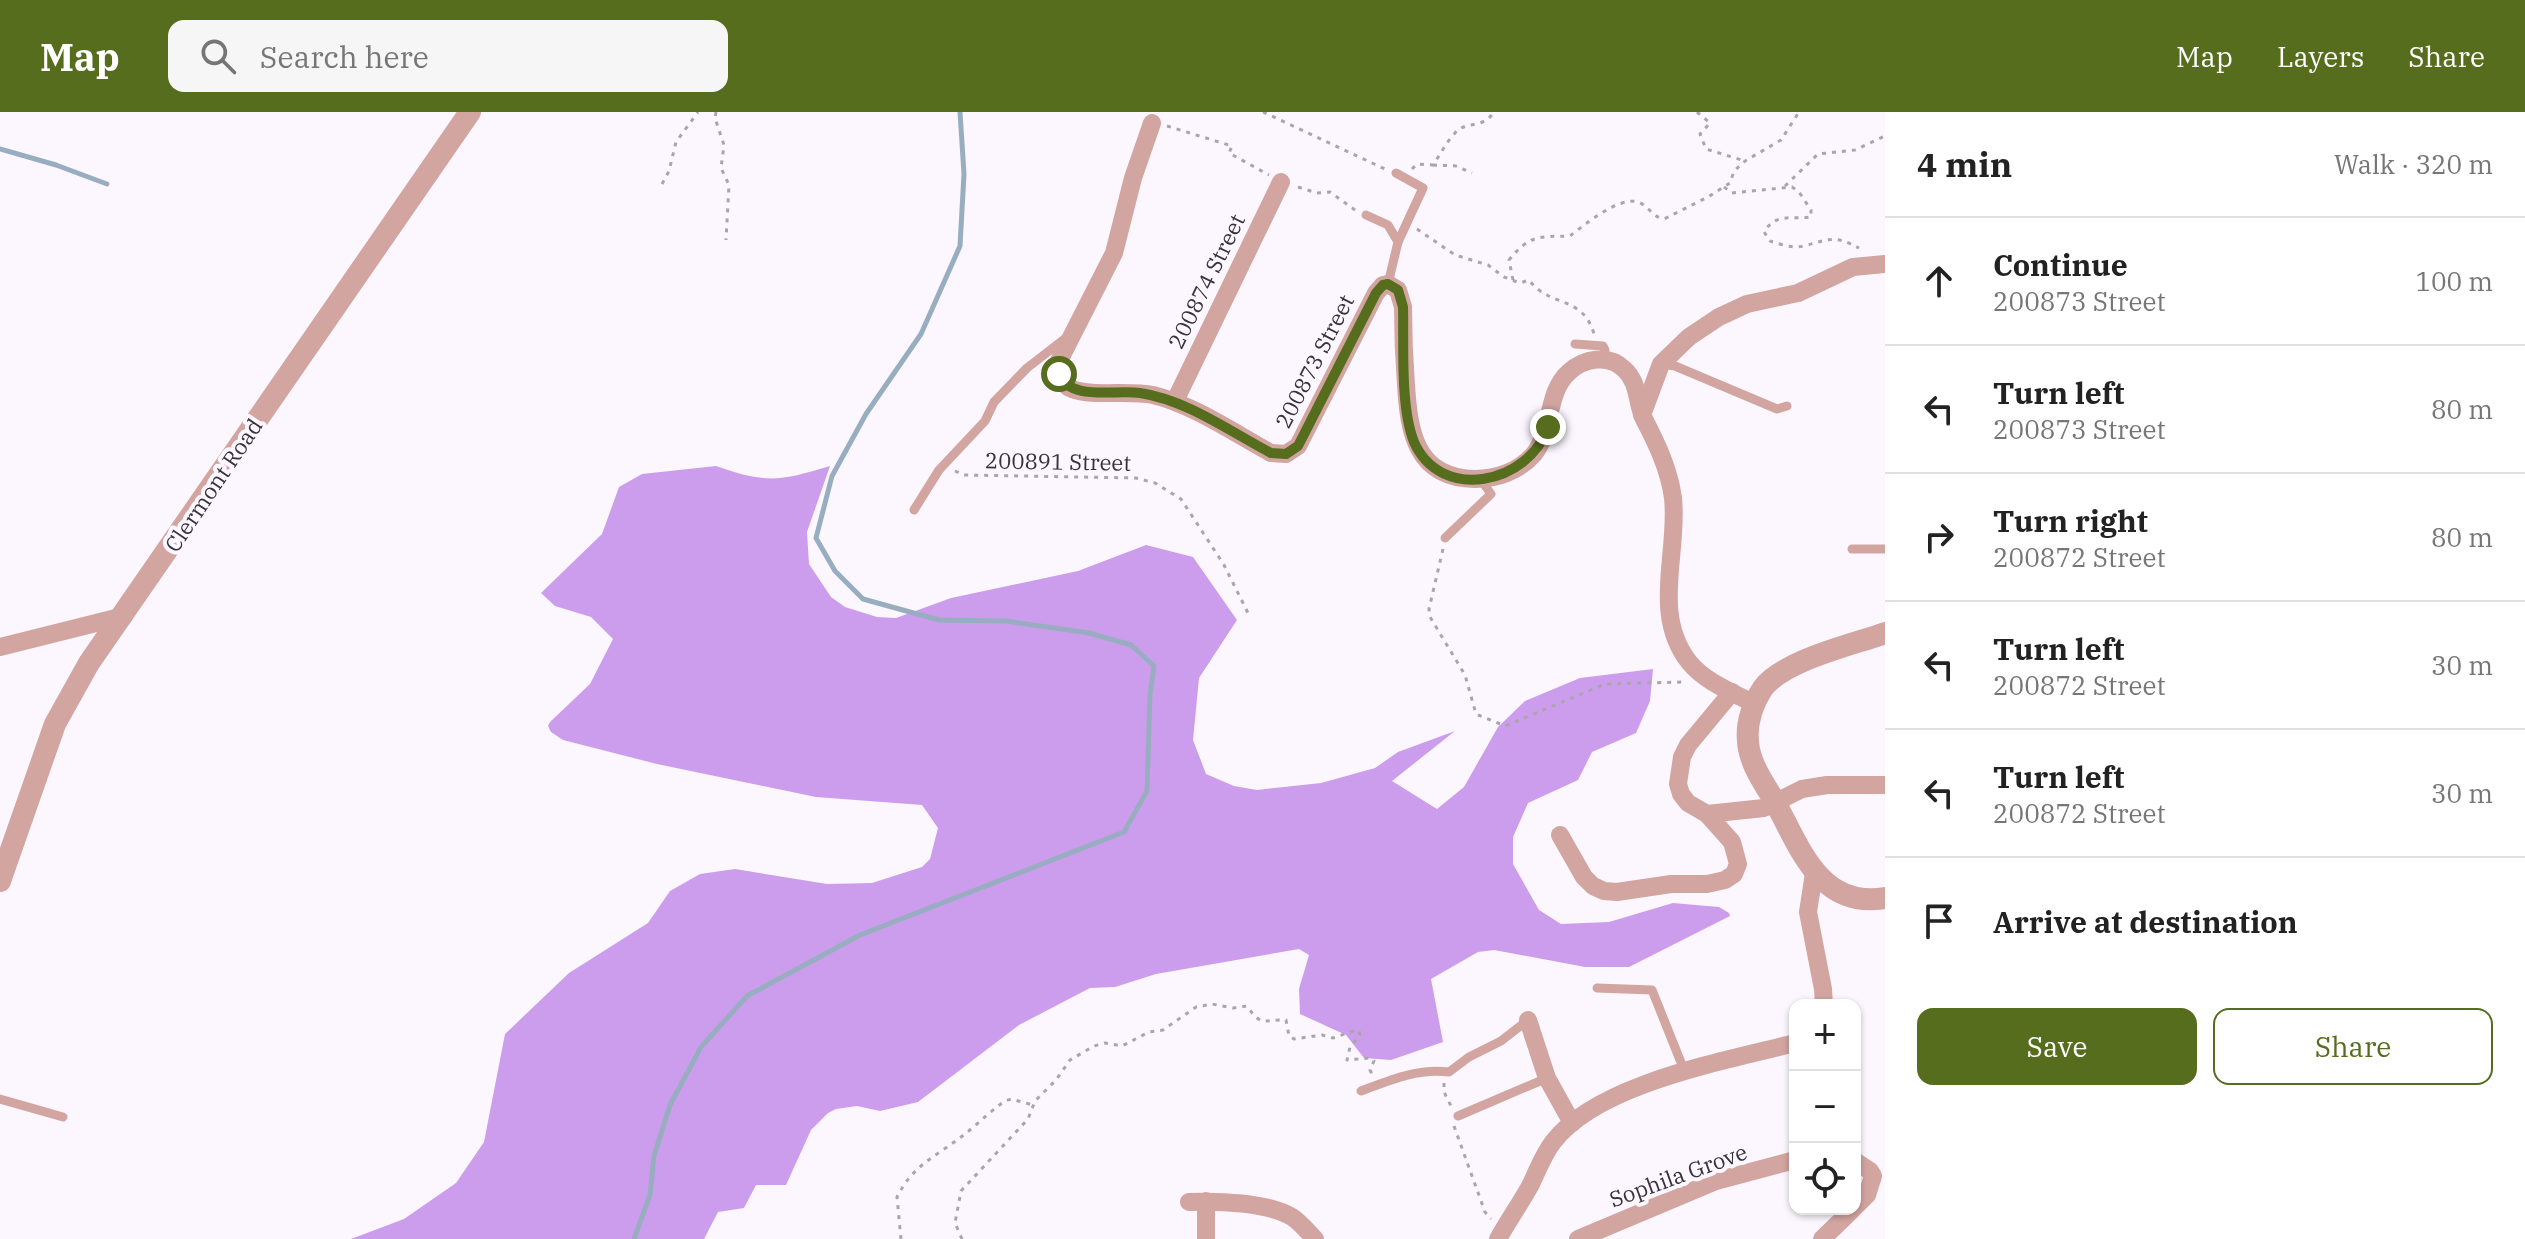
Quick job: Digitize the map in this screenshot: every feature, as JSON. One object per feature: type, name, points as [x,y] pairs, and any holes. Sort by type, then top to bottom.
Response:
[{"type":"street","name":"Clermont Road","points":[[0,881],[55,724],[89,663],[470,112]]},
{"type":"street","points":[[1070,335],[1114,253],[1133,178],[1152,123]]},
{"type":"street","name":"200874 Street","points":[[1175,401],[1281,182]]},
{"type":"street","points":[[1642,415],[1661,364],[1689,337],[1732,310],[1764,299],[1798,293],[1853,267],[1885,264]]},
{"type":"street","points":[[1385,284],[1398,290],[1403,307],[1407,413],[1415,444],[1440,471],[1464,479],[1481,479],[1511,471],[1528,459],[1543,440],[1555,396],[1564,379],[1576,367],[1599,352],[1622,366],[1636,388],[1642,415],[1656,440],[1673,497],[1668,596],[1674,635],[1690,663],[1707,679],[1755,704]]},
{"type":"street","name":"200873 Street","points":[[1070,335],[1058,363],[1060,379],[1070,388],[1088,392],[1141,393],[1175,401],[1271,453],[1286,454],[1298,446],[1376,293],[1385,284]]},
{"type":"street","points":[[0,647],[124,616]]},
{"type":"street","points":[[1885,633],[1792,667],[1764,687],[1748,722],[1750,753],[1814,873],[1840,893],[1864,900],[1885,898]]},
{"type":"street","points":[[1560,835],[1584,877],[1604,891],[1717,882],[1734,874],[1738,864],[1732,842],[1707,814],[1696,809],[1681,794],[1678,784],[1682,757],[1698,732],[1732,692]]},
{"type":"street","points":[[1707,814],[1751,811],[1802,789],[1827,785],[1885,785]]},
{"type":"street","points":[[1814,873],[1808,912],[1824,999]]},
{"type":"street","points":[[1528,1020],[1547,1078],[1572,1123]]},
{"type":"street","points":[[1500,1236],[1552,1143],[1572,1123],[1613,1099],[1684,1070],[1789,1044]]},
{"type":"street","name":"Sophila Grove","points":[[1578,1239],[1716,1181],[1789,1162]]},
{"type":"street","points":[[1861,1165],[1873,1176],[1867,1195],[1861,1201]]},
{"type":"street","points":[[1206,1239],[1197,1201],[1231,1201],[1291,1216],[1315,1239]]},
{"type":"street","points":[[1822,1239],[1847,1215]]},
{"type":"lane","points":[[1385,284],[1398,242],[1423,188],[1396,173]]},
{"type":"lane","points":[[1366,215],[1388,225],[1398,242]]},
{"type":"lane","points":[[914,510],[949,459],[985,421],[994,402],[1027,368],[1070,335]]},
{"type":"lane","points":[[1575,344],[1599,352]]},
{"type":"lane","points":[[1661,364],[1675,366],[1777,409],[1787,406]]},
{"type":"lane","points":[[1445,538],[1491,494],[1481,479]]},
{"type":"lane","points":[[1852,549],[1885,549]]},
{"type":"lane","points":[[1597,988],[1652,990],[1684,1070]]},
{"type":"lane","points":[[1361,1091],[1410,1074],[1449,1072],[1469,1057],[1501,1041],[1528,1020]]},
{"type":"lane","points":[[1458,1116],[1547,1078]]},
{"type":"lane","points":[[0,1099],[63,1117]]},
{"type":"path","points":[[662,184],[669,171],[676,142],[698,112]]},
{"type":"path","points":[[716,112],[717,127],[724,145],[721,168],[729,185],[726,240]]},
{"type":"path","points":[[1263,112],[1396,173]]},
{"type":"path","points":[[1433,165],[1454,133],[1483,124],[1494,112]]},
{"type":"path","points":[[1697,112],[1710,123],[1700,134],[1706,149],[1745,161]]},
{"type":"path","points":[[1513,280],[1509,260],[1521,245],[1531,239],[1570,236],[1590,220],[1629,201],[1637,202],[1659,219],[1664,219],[1724,187],[1745,161],[1781,140],[1799,112]]},
{"type":"path","points":[[1152,123],[1232,146],[1229,153],[1281,182],[1317,193],[1330,192],[1366,215]]},
{"type":"path","points":[[1785,186],[1818,154],[1855,150],[1885,136]]},
{"type":"path","points":[[1407,179],[1417,164],[1456,166],[1472,173]]},
{"type":"path","points":[[1724,187],[1732,193],[1785,186],[1796,189],[1813,213],[1811,217],[1793,216],[1773,220],[1764,232],[1766,239],[1794,247],[1825,239],[1843,240],[1863,252],[1851,257],[1853,267]]},
{"type":"path","points":[[1398,242],[1417,229],[1455,255],[1488,265],[1520,283],[1529,280],[1540,292],[1586,315],[1599,352]]},
{"type":"path","name":"200891 Street","points":[[949,459],[955,471],[964,475],[1136,478],[1155,483],[1181,499],[1224,565],[1248,613]]},
{"type":"path","points":[[1445,538],[1429,609],[1430,617],[1465,675],[1476,714],[1505,726],[1605,684],[1707,679]]},
{"type":"path","points":[[962,1239],[955,1223],[961,1191],[1028,1119],[1033,1105],[1070,1060],[1094,1046],[1105,1043],[1122,1046],[1149,1032],[1163,1030],[1190,1010],[1212,1004],[1233,1008],[1247,1006],[1255,1019],[1260,1021],[1286,1020],[1289,1036],[1294,1039],[1322,1035],[1333,1038],[1356,1030],[1360,1035],[1350,1047],[1347,1060],[1369,1058],[1374,1061],[1370,1072],[1385,1082]]},
{"type":"path","points":[[1449,1072],[1444,1092],[1458,1116],[1451,1119],[1485,1212],[1500,1236]]},
{"type":"path","points":[[901,1239],[897,1197],[917,1169],[1005,1101],[1011,1099],[1033,1105]]},
{"type":"shaded area","points":[[716,466],[748,476],[773,478],[830,466],[807,532],[809,564],[831,597],[845,607],[877,617],[896,618],[951,598],[1078,571],[1146,545],[1193,557],[1237,620],[1199,678],[1193,740],[1206,774],[1234,786],[1257,790],[1321,783],[1375,768],[1398,752],[1455,731],[1392,781],[1437,809],[1464,787],[1498,727],[1525,701],[1580,678],[1653,669],[1650,701],[1636,733],[1592,752],[1578,780],[1528,803],[1513,837],[1513,864],[1539,910],[1561,924],[1609,922],[1673,903],[1719,907],[1730,916],[1629,967],[1585,967],[1494,950],[1478,952],[1431,979],[1443,1042],[1391,1060],[1364,1058],[1346,1035],[1300,1014],[1299,989],[1309,955],[1299,949],[1156,974],[1115,987],[1090,988],[1019,1025],[918,1102],[880,1111],[857,1106],[828,1113],[811,1130],[786,1185],[756,1185],[744,1208],[718,1212],[704,1239],[351,1239],[404,1219],[456,1183],[484,1142],[505,1034],[569,973],[648,923],[670,891],[700,874],[735,869],[827,884],[872,883],[922,867],[930,859],[938,828],[922,805],[816,797],[657,764],[563,740],[551,732],[550,722],[590,684],[613,639],[591,617],[555,606],[541,593],[602,534],[619,487],[642,474]]},
{"type":"waterway","points":[[634,1239],[650,1195],[654,1156],[670,1105],[701,1047],[747,996],[860,935],[1124,832],[1147,791],[1154,666],[1131,645],[1089,633],[1006,621],[939,620],[863,599],[835,571],[816,538],[832,476],[866,414],[921,334],[960,246],[964,174],[960,112]]},
{"type":"waterway","points":[[0,149],[107,184]]},
{"type":"route","points":[[1059,374],[1064,384],[1074,389],[1088,392],[1128,391],[1175,401],[1271,453],[1286,454],[1298,446],[1376,293],[1388,284],[1398,290],[1403,307],[1409,425],[1415,444],[1430,464],[1451,476],[1464,479],[1497,477],[1528,459],[1543,440],[1548,427]]}]
